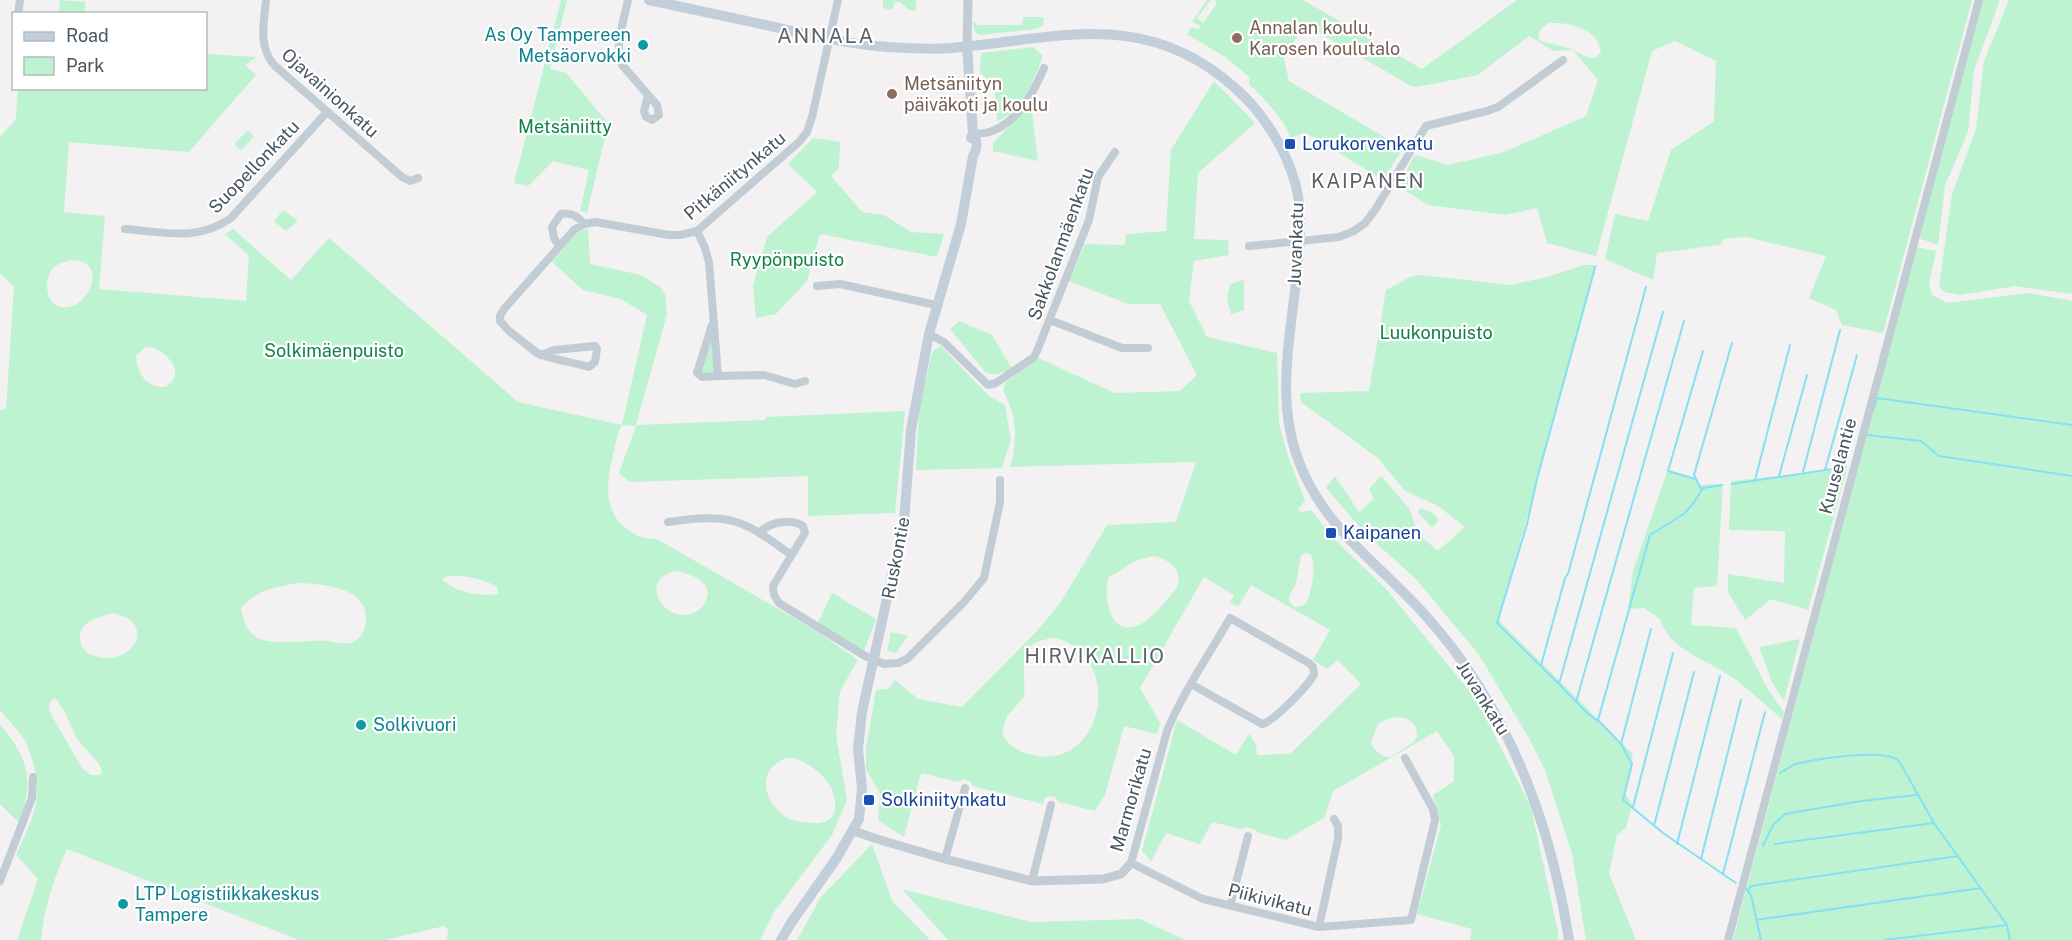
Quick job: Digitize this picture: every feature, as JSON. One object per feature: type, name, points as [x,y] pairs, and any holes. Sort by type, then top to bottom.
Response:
[{"type":"main road","name":"Juvankatu","points":[[649,0],[829,39],[882,46],[947,49],[1084,33],[1124,35],[1175,48],[1214,70],[1241,93],[1270,129],[1281,148],[1297,189],[1299,202],[1300,240],[1285,380],[1288,425],[1296,455],[1307,481],[1334,523],[1409,597],[1440,632],[1495,712],[1524,771],[1546,830],[1560,883],[1569,940]]},
{"type":"main road","name":"Ruskontie","points":[[781,940],[854,831],[859,819],[861,800],[859,732],[904,521],[911,430],[929,334],[961,224],[973,156],[977,146],[973,134],[967,46]]},
{"type":"street","name":"Ojavainionkatu","points":[[266,0],[263,45],[269,59],[402,177],[410,181],[418,178]]},
{"type":"street","points":[[628,0],[619,57],[622,65],[648,95]]},
{"type":"street","name":"Pitkäniitynkatu","points":[[559,246],[554,238],[552,227],[561,214],[577,216],[584,224],[602,222],[669,235],[697,231],[799,142],[807,132],[812,117],[838,0]]},
{"type":"street","points":[[967,46],[968,0]]},
{"type":"street","name":"Kuuselantie","points":[[1728,940],[1979,0]]},
{"type":"street","points":[[1250,246],[1339,237],[1354,231],[1365,223],[1375,210],[1426,126],[1498,107],[1563,60]]},
{"type":"street","points":[[973,134],[993,131],[1009,120],[1033,92],[1044,68]]},
{"type":"street","name":"Suopellonkatu","points":[[125,229],[194,234],[218,227],[231,218],[327,112]]},
{"type":"street","name":"Sakkolanmäenkatu","points":[[929,334],[944,342],[988,386],[1034,357],[1089,220],[1098,177],[1115,152]]},
{"type":"street","points":[[542,355],[554,350],[595,346],[597,349],[595,362],[589,367],[542,355],[530,348],[502,324],[500,316],[559,246],[574,230],[584,224]]},
{"type":"street","points":[[697,231],[709,262],[718,376]]},
{"type":"street","points":[[817,286],[840,284],[936,305]]},
{"type":"street","points":[[1050,320],[1122,348],[1148,348]]},
{"type":"street","points":[[713,323],[697,373],[702,377],[764,375],[798,384],[805,381]]},
{"type":"street","points":[[760,532],[766,526],[783,522],[798,523],[803,526],[805,533],[773,586],[774,595],[779,603],[873,659],[884,664],[898,663],[907,659],[964,602],[984,578],[1000,502],[1000,480]]},
{"type":"street","points":[[668,522],[721,517],[736,520],[760,532],[791,555]]},
{"type":"street","name":"Marmorikatu","points":[[854,831],[945,859],[1032,881],[1103,879],[1121,874],[1131,863],[1167,731],[1191,684],[1230,618],[1309,663],[1312,667],[1313,678],[1271,720],[1262,724],[1191,684]]},
{"type":"street","name":"Piikivikatu","points":[[1131,863],[1203,899],[1318,927],[1411,920],[1435,820],[1433,809],[1405,758]]},
{"type":"street","points":[[0,881],[32,798],[33,777]]},
{"type":"street","points":[[945,859],[965,788]]},
{"type":"street","points":[[1032,881],[1051,805]]},
{"type":"street","points":[[1318,927],[1338,839],[1338,826],[1334,819]]},
{"type":"street","points":[[1230,906],[1248,836]]},
{"type":"green space","points":[[60,0],[86,2],[84,12],[59,12]]},
{"type":"green space","name":"Metsäniitty","points":[[561,0],[567,0],[550,69],[566,73],[607,122],[587,213],[580,211],[589,170],[553,161],[528,186],[514,183]]},
{"type":"green space","points":[[883,0],[916,0],[916,11],[909,10],[900,2],[895,2],[892,10],[883,8]]},
{"type":"green space","points":[[1207,0],[1211,0],[1197,18],[1203,23],[1217,3],[1214,0],[1303,0],[1422,69],[1517,0],[1972,0],[1883,333],[1842,325],[1836,310],[1809,298],[1826,256],[1746,237],[1723,239],[1720,245],[1657,253],[1653,280],[1605,259],[1615,214],[1648,221],[1671,150],[1714,121],[1716,61],[1675,41],[1652,51],[1596,256],[1547,243],[1537,208],[1505,215],[1428,205],[1398,186],[1415,155],[1448,165],[1504,152],[1586,116],[1598,80],[1573,50],[1554,51],[1529,36],[1478,75],[1417,87],[1411,86],[1304,24],[1284,59],[1289,81],[1403,148],[1383,180],[1306,133],[1290,138],[1279,117],[1249,84],[1249,77],[1225,57],[1187,34],[1191,28],[1199,29],[1201,26],[1192,22]],"holes":[[[1549,23],[1582,28],[1595,37],[1601,52],[1595,58],[1590,58],[1572,49],[1539,40],[1539,32]]]},
{"type":"green space","points":[[1982,0],[2000,0],[1974,70],[1968,132],[1945,185],[1938,245],[1919,238]]},
{"type":"green space","points":[[2009,0],[2072,0],[2072,294],[2015,286],[1960,295],[1944,292],[1939,286],[1952,194],[1976,129],[1984,61]]},
{"type":"green space","points":[[1023,17],[1044,17],[1043,25],[1036,29],[980,35],[973,27],[973,23],[977,25],[1022,25]]},
{"type":"green space","points":[[1033,47],[1043,56],[1031,85],[1021,103],[1006,117],[997,121],[994,85],[980,73],[981,53]]},
{"type":"green space","name":"Solkimäenpuisto","points":[[207,54],[257,57],[245,65],[256,75],[189,152],[69,142],[64,212],[105,216],[99,289],[246,301],[249,256],[225,234],[233,229],[291,280],[329,238],[518,402],[622,425],[608,482],[611,508],[617,519],[627,529],[641,537],[657,539],[815,630],[858,660],[840,691],[836,735],[847,800],[832,835],[774,912],[760,940],[447,940],[448,930],[444,926],[385,940],[299,940],[67,849],[50,893],[41,940],[17,940],[38,879],[16,855],[34,812],[37,791],[34,766],[24,739],[0,710],[0,410],[6,409],[14,286],[0,274],[0,137],[16,119],[18,90],[207,90]],"holes":[[[73,260],[85,263],[91,269],[93,278],[90,288],[77,304],[68,307],[58,306],[50,299],[47,281],[55,266]],[[151,347],[158,350],[173,364],[175,376],[165,387],[148,382],[138,369],[136,356],[144,348]],[[677,571],[683,572],[695,577],[705,585],[708,595],[701,608],[691,614],[680,615],[671,612],[663,605],[656,589],[659,581],[665,575]],[[449,576],[474,578],[497,587],[499,594],[470,593],[449,585],[443,578]],[[298,583],[331,586],[352,594],[360,601],[365,610],[366,624],[359,638],[346,643],[275,642],[260,639],[252,634],[241,609],[247,602],[266,590]],[[114,613],[128,619],[136,627],[137,636],[134,645],[127,652],[116,657],[104,658],[90,654],[81,644],[82,628],[91,621]],[[52,699],[56,699],[60,704],[79,741],[95,759],[102,771],[100,775],[91,775],[82,768],[52,716],[49,709]],[[786,758],[797,759],[820,773],[830,786],[835,801],[834,814],[828,820],[815,823],[792,820],[774,806],[767,792],[766,778],[779,762]]]},
{"type":"green space","points":[[1214,81],[1255,123],[1198,173],[1194,239],[1228,240],[1229,255],[1194,261],[1189,301],[1207,337],[1277,353],[1279,424],[1288,456],[1305,500],[1298,510],[1301,512],[1311,510],[1333,538],[1385,588],[1476,699],[1531,807],[1558,940],[1470,940],[1472,929],[1417,914],[1441,826],[1433,795],[1454,781],[1454,756],[1437,731],[1333,791],[1324,818],[1286,840],[1258,833],[1246,827],[1241,829],[1212,822],[1200,844],[1166,833],[1151,861],[1142,851],[1177,720],[1236,755],[1249,734],[1256,745],[1257,755],[1290,754],[1361,684],[1338,660],[1327,669],[1313,660],[1330,630],[1251,585],[1238,607],[1230,603],[1234,595],[1204,577],[1140,688],[1160,723],[1157,734],[1124,726],[1105,795],[1095,811],[1059,802],[1055,797],[1045,798],[1043,804],[973,786],[970,781],[963,779],[958,782],[921,773],[904,837],[878,820],[880,794],[866,769],[866,749],[876,690],[888,689],[895,680],[918,699],[962,707],[1036,632],[1061,602],[1107,525],[1176,522],[1196,462],[1010,467],[1015,428],[1011,409],[1003,391],[1006,382],[1038,358],[1115,393],[1180,391],[1197,375],[1160,304],[1128,304],[1069,281],[1085,244],[1125,245],[1126,234],[1166,231],[1171,150]],"holes":[[[1304,553],[1310,554],[1313,563],[1313,577],[1306,603],[1295,607],[1290,603],[1289,596],[1296,584],[1301,556]],[[1155,556],[1166,560],[1177,572],[1178,583],[1164,604],[1144,622],[1129,627],[1121,626],[1115,621],[1108,605],[1108,578],[1137,560]],[[1056,638],[1079,650],[1093,668],[1098,690],[1096,712],[1088,733],[1073,748],[1054,756],[1020,751],[1009,744],[1002,732],[1007,716],[1024,697],[1024,665],[1027,650],[1042,640]],[[1401,717],[1408,720],[1415,726],[1417,733],[1414,742],[1390,757],[1383,756],[1373,748],[1371,741],[1378,724],[1390,718]]]},
{"type":"green space","points":[[1031,104],[1038,161],[993,151],[993,143]]},
{"type":"green space","points":[[248,130],[254,136],[241,151],[234,144]]},
{"type":"green space","name":"Ryypönpuisto","points":[[813,138],[840,142],[839,168],[831,176],[862,212],[884,215],[911,232],[944,234],[937,257],[820,234],[807,281],[776,314],[756,318],[753,285],[767,237],[817,192],[788,164]]},
{"type":"green space","points":[[283,210],[298,221],[286,231],[274,221]]},
{"type":"green space","points":[[588,228],[590,264],[641,275],[661,288],[665,294],[667,314],[636,425],[905,411],[895,513],[808,516],[808,476],[630,482],[619,473],[636,426],[622,425],[647,315],[621,299],[583,290],[552,262],[576,234]]},
{"type":"green space","points":[[1916,247],[1936,251],[1929,284],[1932,295],[1947,303],[2029,293],[2072,301],[2072,940],[1733,940]]},
{"type":"green space","name":"Luukonpuisto","points":[[1584,265],[1597,265],[1499,618],[1502,624],[1633,754],[1625,794],[1632,804],[1626,828],[1617,835],[1609,874],[1636,940],[1586,940],[1572,854],[1545,770],[1529,738],[1479,655],[1416,579],[1365,533],[1326,488],[1335,476],[1359,512],[1374,499],[1369,489],[1381,476],[1409,508],[1418,534],[1438,551],[1465,527],[1438,506],[1405,491],[1378,458],[1301,402],[1300,393],[1369,391],[1386,290],[1410,277],[1421,275],[1511,285]]},
{"type":"green space","points":[[1244,280],[1244,310],[1231,314],[1227,299],[1230,284]]},
{"type":"green space","points":[[959,321],[992,335],[1012,369],[995,375],[986,373],[950,329]]},
{"type":"green space","points":[[711,337],[716,371],[713,374],[700,373]]},
{"type":"green space","points":[[941,346],[988,395],[1005,405],[1011,440],[1002,468],[916,470],[919,410],[932,352]]},
{"type":"green space","points":[[1847,469],[1808,610],[1771,599],[1745,620],[1728,592],[1728,574],[1784,583],[1785,531],[1729,530],[1731,481]]},
{"type":"green space","points":[[1667,472],[1693,477],[1699,485],[1723,484],[1717,586],[1694,588],[1691,625],[1736,628],[1769,691],[1784,712],[1782,719],[1734,679],[1679,645],[1664,629],[1660,619],[1644,608],[1628,609],[1633,571]]},
{"type":"green space","points":[[1420,508],[1432,512],[1439,520],[1432,528],[1418,512]]},
{"type":"green space","points":[[832,593],[876,619],[864,651],[817,624]]},
{"type":"green space","points":[[891,632],[908,636],[896,653],[887,651]]},
{"type":"green space","points":[[1800,639],[1784,701],[1772,682],[1759,647]]},
{"type":"green space","points":[[0,724],[18,749],[26,771],[27,795],[20,824],[0,804]]},
{"type":"green space","points":[[872,844],[892,901],[930,940],[797,940],[821,897]]},
{"type":"green space","points":[[902,889],[1031,922],[1140,919],[1185,940],[948,940]]},
{"type":"waterway","points":[[1595,267],[1537,479],[1527,524],[1497,623],[1587,713],[1598,721]]},
{"type":"waterway","points":[[1541,665],[1646,287]]},
{"type":"waterway","points":[[1559,684],[1663,312]]},
{"type":"waterway","points":[[1576,702],[1684,321]]},
{"type":"waterway","points":[[1803,472],[1840,330]]},
{"type":"waterway","points":[[1701,489],[1694,475],[1732,343]]},
{"type":"waterway","points":[[1755,480],[1790,345]]},
{"type":"waterway","points":[[1695,479],[1668,471],[1703,351]]},
{"type":"waterway","points":[[1825,470],[1857,355]]},
{"type":"waterway","points":[[1779,476],[1807,375]]},
{"type":"waterway","points":[[1873,411],[1877,398],[2072,425]]},
{"type":"waterway","points":[[1867,435],[1921,441],[1939,456],[2072,476]]},
{"type":"waterway","points":[[1732,484],[1846,467]]},
{"type":"waterway","points":[[1722,485],[1703,488],[1684,514],[1650,535],[1598,720],[1621,744],[1632,764],[1623,800],[1663,833],[1736,883]]},
{"type":"waterway","points":[[1621,744],[1651,629]]},
{"type":"waterway","points":[[1633,807],[1673,653]]},
{"type":"waterway","points":[[1654,826],[1694,672]]},
{"type":"waterway","points":[[1677,844],[1720,676]]},
{"type":"waterway","points":[[1701,859],[1741,700]]},
{"type":"waterway","points":[[1723,874],[1765,712]]},
{"type":"waterway","points":[[1780,773],[1796,764],[1849,756],[1879,755],[1899,761],[1934,823],[2007,925],[2010,940]]},
{"type":"waterway","points":[[1763,846],[1773,825],[1785,814],[1861,801],[1917,795]]},
{"type":"waterway","points":[[1775,844],[1934,823]]},
{"type":"waterway","points":[[1748,891],[1751,886],[1958,856]]},
{"type":"waterway","points":[[1756,920],[1981,888]]},
{"type":"waterway","points":[[1746,889],[1751,895],[1761,940]]},
{"type":"waterway","points":[[1885,940],[2007,925]]},
{"type":"place","name":"Annalan koulu, Karosen koulutalo","points":[[1237,38]]},
{"type":"place","name":"As Oy Tampereen Metsäorvokki","points":[[643,45]]},
{"type":"place","name":"Metsäniityn päiväkoti ja koulu","points":[[892,94]]},
{"type":"place","name":"Lorukorvenkatu","points":[[1290,144]]},
{"type":"place","name":"Kaipanen","points":[[1331,533]]},
{"type":"place","name":"Solkivuori","points":[[361,725]]},
{"type":"place","name":"Solkiniitynkatu","points":[[869,800]]},
{"type":"place","name":"LTP Logistiikkakeskus Tampere","points":[[123,904]]},
{"type":"district","name":"ANNALA","points":[[826,36]]},
{"type":"district","name":"KAIPANEN","points":[[1368,181]]},
{"type":"district","name":"HIRVIKALLIO","points":[[1095,656]]}]
